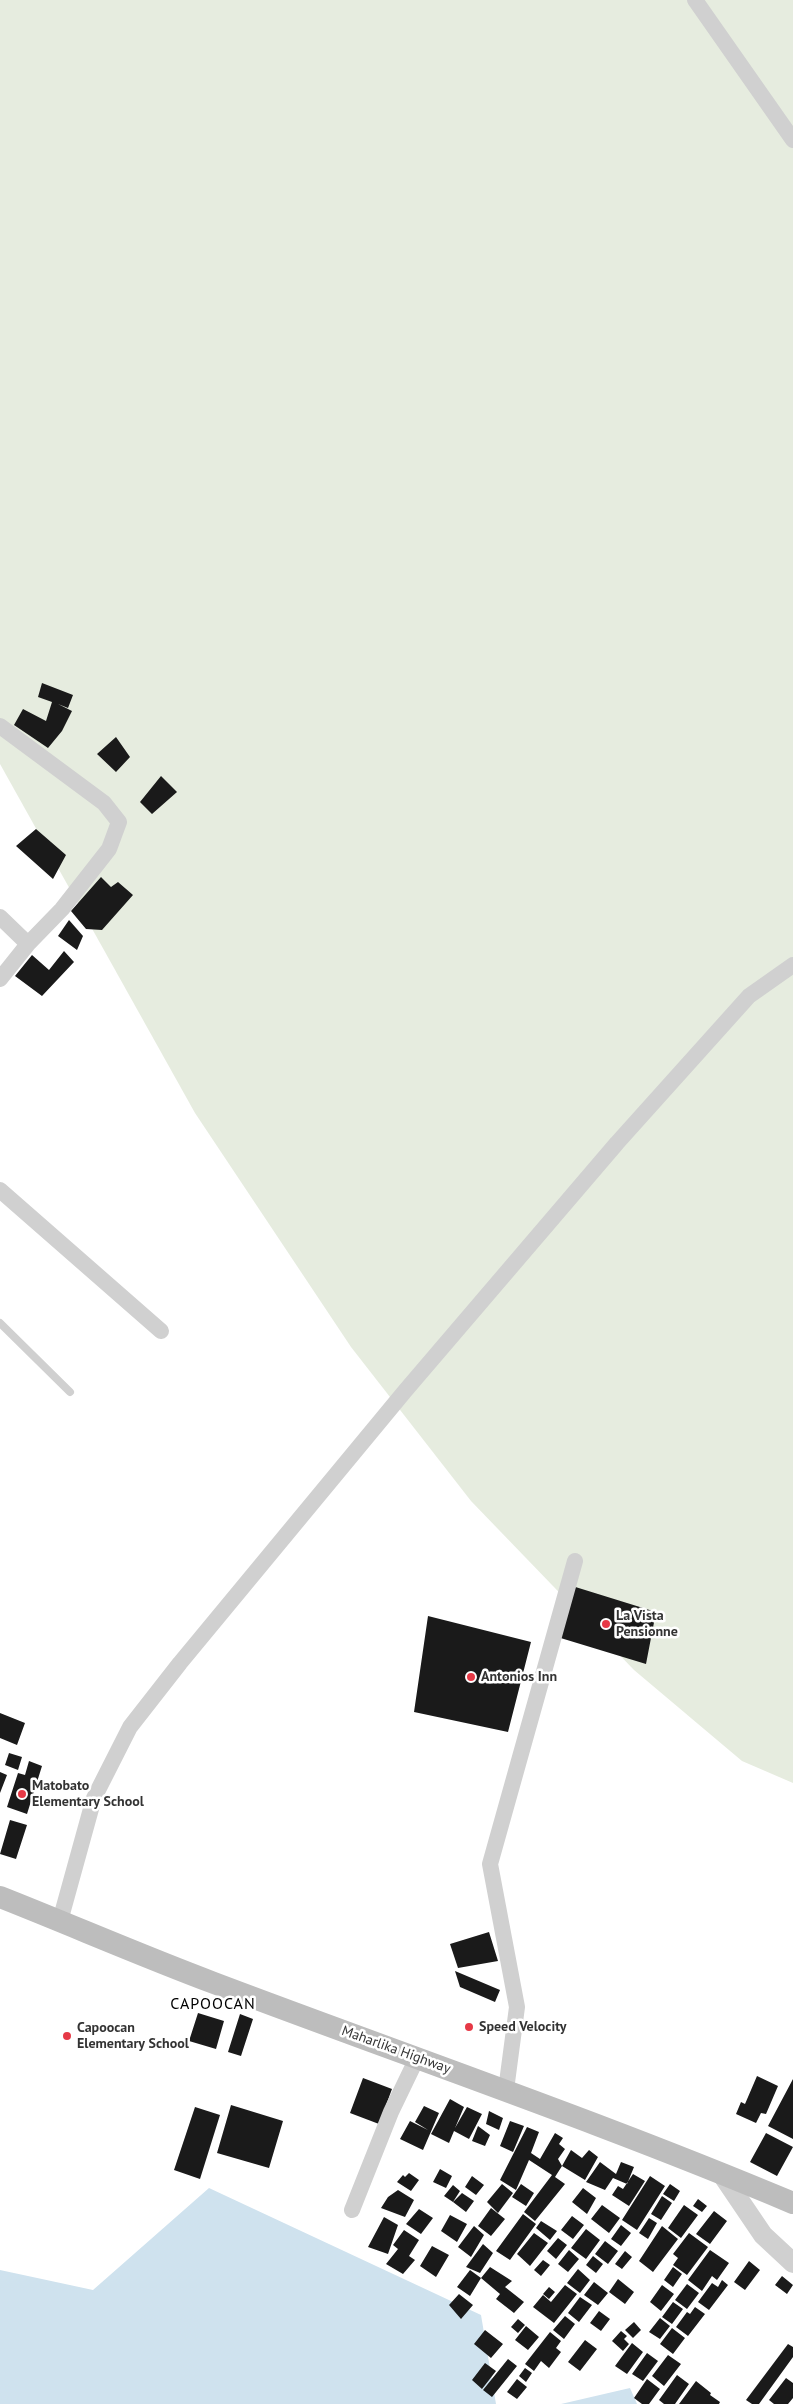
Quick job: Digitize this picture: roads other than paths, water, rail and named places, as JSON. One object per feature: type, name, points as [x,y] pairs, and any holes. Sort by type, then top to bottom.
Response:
[{"type":"main road","name":"Maharlika Highway","points":[[0,1896],[211,1982],[506,2090],[721,2173],[793,2203]]},
{"type":"street","points":[[695,0],[793,140]]},
{"type":"street","points":[[0,726],[104,803],[119,822],[109,849],[62,909],[28,944],[0,979]]},
{"type":"street","points":[[0,917],[28,944]]},
{"type":"street","points":[[60,1921],[94,1798],[130,1727],[180,1663],[398,1399],[617,1143],[749,996],[793,965]]},
{"type":"street","points":[[0,1190],[161,1331]]},
{"type":"street","points":[[506,2090],[517,2007],[490,1864],[575,1561]]},
{"type":"street","points":[[352,2210],[390,2112],[417,2058]]},
{"type":"street","points":[[721,2173],[763,2235],[793,2263]]},
{"type":"lane","points":[[0,1323],[70,1392]]},
{"type":"water","points":[[209,2188],[481,2315],[496,2404],[0,2404],[0,2270],[93,2290]]},
{"type":"water","points":[[630,2388],[637,2404],[561,2404]]},
{"type":"place","name":"La Vista Pensionne","points":[[606,1624]]},
{"type":"place","name":"Antonios Inn","points":[[471,1677]]},
{"type":"place","name":"Matobato Elementary School","points":[[22,1794]]},
{"type":"place","name":"Speed Velocity","points":[[469,2027]]},
{"type":"place","name":"Capoocan Elementary School","points":[[67,2036]]},
{"type":"district","name":"CAPOOCAN","points":[[213,2004]]}]
